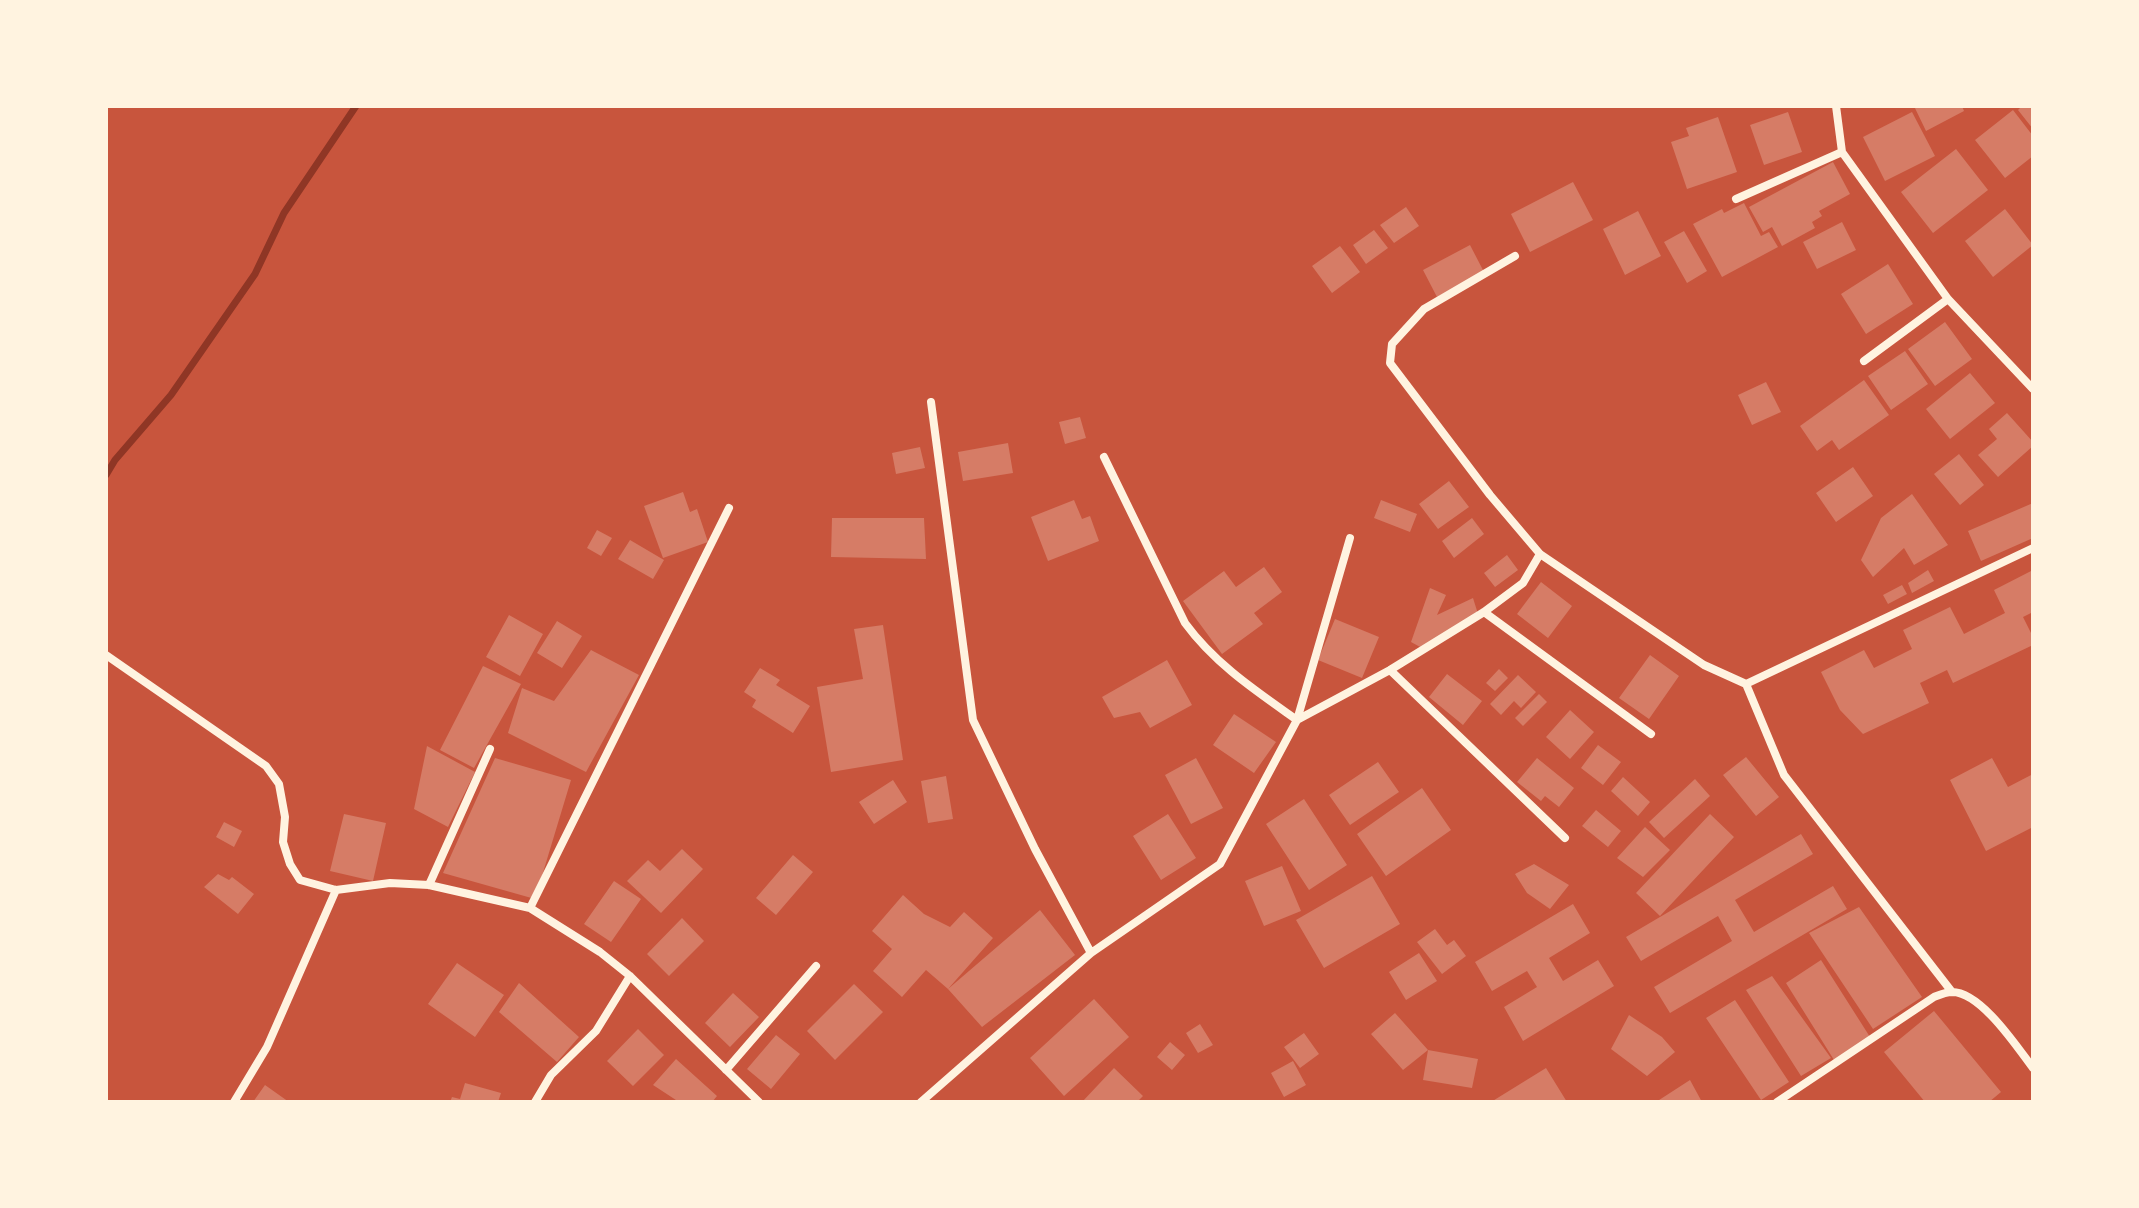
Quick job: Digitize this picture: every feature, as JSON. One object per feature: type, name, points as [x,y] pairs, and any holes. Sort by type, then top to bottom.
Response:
[{"type":"street","points":[[1836,106],[1842,152],[1948,299],[2033,389]]},
{"type":"street","points":[[1736,199],[1842,152]]},
{"type":"street","points":[[1515,256],[1424,309],[1392,344],[1390,363],[1490,495],[1540,554],[1704,665],[1746,684],[1784,775],[1952,992]]},
{"type":"street","points":[[1864,361],[1948,299]]},
{"type":"street","points":[[931,402],[973,720],[1035,849],[1091,953]]},
{"type":"street","points":[[1104,457],[1185,623],[1229,671],[1297,720]]},
{"type":"street","points":[[530,908],[729,508]]},
{"type":"street","points":[[921,1102],[1091,953],[1220,864],[1297,720],[1350,538]]},
{"type":"street","points":[[1746,684],[2033,548]]},
{"type":"street","points":[[1297,720],[1390,670],[1484,612],[1523,583],[1540,554]]},
{"type":"street","points":[[1484,612],[1651,734]]},
{"type":"street","points":[[106,655],[266,766],[279,784],[285,817],[283,842],[290,864],[300,880],[336,890],[390,883],[429,885],[530,908],[600,952],[630,976],[759,1102]]},
{"type":"street","points":[[1390,670],[1565,838]]},
{"type":"street","points":[[429,885],[490,749]]},
{"type":"street","points":[[234,1102],[267,1047],[336,890]]},
{"type":"street","points":[[726,1070],[816,966]]},
{"type":"street","points":[[535,1102],[551,1075],[596,1031],[630,976]]},
{"type":"street","points":[[1777,1102],[1934,997],[1952,992],[1967,996],[2000,1025],[2033,1068]]},
{"type":"building","points":[[1914,106],[1962,106],[1964,111],[1926,131]]},
{"type":"building","points":[[2022,106],[2033,106],[2033,129],[2018,110]]},
{"type":"building","points":[[2013,110],[2033,136],[2033,156],[2005,178],[1975,140]]},
{"type":"building","points":[[1788,112],[1802,152],[1764,165],[1750,125]]},
{"type":"building","points":[[1912,112],[1935,156],[1885,181],[1863,137]]},
{"type":"building","points":[[1718,117],[1737,172],[1687,189],[1671,142],[1689,136],[1686,128]]},
{"type":"building","points":[[1956,149],[1988,190],[1933,233],[1901,192]]},
{"type":"building","points":[[1833,162],[1850,194],[1819,211],[1822,216],[1812,222],[1815,228],[1782,246],[1772,227],[1763,232],[1749,207]]},
{"type":"building","points":[[1573,182],[1593,220],[1530,252],[1511,214]]},
{"type":"building","points":[[1744,203],[1761,236],[1769,232],[1778,247],[1722,277],[1693,224],[1722,209],[1724,213]]},
{"type":"building","points":[[1406,207],[1419,226],[1394,243],[1380,225]]},
{"type":"building","points":[[2005,209],[2033,245],[1993,277],[1965,241]]},
{"type":"building","points":[[1638,211],[1661,256],[1625,275],[1603,229]]},
{"type":"building","points":[[1842,222],[1856,250],[1817,269],[1803,242]]},
{"type":"building","points":[[1374,230],[1388,248],[1366,264],[1353,245]]},
{"type":"building","points":[[1684,231],[1707,271],[1687,283],[1664,242]]},
{"type":"building","points":[[1470,245],[1484,272],[1437,297],[1423,270]]},
{"type":"building","points":[[1340,246],[1360,272],[1332,293],[1312,266]]},
{"type":"building","points":[[1888,264],[1913,304],[1866,334],[1841,294]]},
{"type":"building","points":[[1945,322],[1972,359],[1935,386],[1908,349]]},
{"type":"building","points":[[1905,351],[1928,384],[1891,410],[1868,376]]},
{"type":"building","points":[[1970,373],[1995,403],[1950,439],[1926,409]]},
{"type":"building","points":[[1864,380],[1889,415],[1839,450],[1832,440],[1817,451],[1800,426]]},
{"type":"building","points":[[1766,382],[1781,412],[1752,425],[1738,395]]},
{"type":"building","points":[[2007,413],[2033,442],[2033,446],[1998,477],[1978,455],[1997,439],[1989,429]]},
{"type":"building","points":[[1080,417],[1086,438],[1065,444],[1059,422]]},
{"type":"building","points":[[1008,443],[1013,473],[963,481],[958,452]]},
{"type":"building","points":[[920,447],[925,468],[896,474],[892,453]]},
{"type":"building","points":[[1959,454],[1984,485],[1960,505],[1934,474]]},
{"type":"building","points":[[1853,467],[1873,496],[1836,522],[1816,493]]},
{"type":"building","points":[[1449,481],[1469,507],[1438,529],[1419,504]]},
{"type":"building","points":[[683,492],[690,512],[697,509],[708,542],[663,558],[644,506]]},
{"type":"building","points":[[1912,494],[1948,545],[1914,565],[1904,548],[1873,577],[1861,560],[1881,518]]},
{"type":"building","points":[[1074,500],[1082,519],[1090,516],[1099,541],[1048,561],[1031,517]]},
{"type":"building","points":[[1381,500],[1417,514],[1410,532],[1374,518]]},
{"type":"building","points":[[2033,503],[2033,538],[1981,561],[1968,531]]},
{"type":"building","points":[[832,518],[924,518],[926,559],[831,557]]},
{"type":"building","points":[[1472,518],[1484,534],[1454,558],[1442,541]]},
{"type":"building","points":[[597,530],[612,538],[601,556],[587,548]]},
{"type":"building","points":[[630,540],[664,560],[653,579],[618,559]]},
{"type":"building","points":[[1507,555],[1518,570],[1495,587],[1484,573]]},
{"type":"building","points":[[1264,567],[1282,592],[1254,613],[1263,624],[1222,654],[1183,601],[1224,571],[1236,587]]},
{"type":"building","points":[[1928,570],[1934,581],[1912,593],[1908,583]]},
{"type":"building","points":[[2033,570],[2033,612],[2023,617],[2033,637],[2033,645],[1953,683],[1947,670],[1920,683],[1929,703],[1863,734],[1840,710],[1821,672],[1864,650],[1874,668],[1912,649],[1903,630],[1950,607],[1964,634],[2005,613],[1994,590]]},
{"type":"building","points":[[1541,582],[1572,606],[1548,638],[1517,614]]},
{"type":"building","points":[[1902,585],[1907,594],[1888,604],[1883,595]]},
{"type":"building","points":[[1430,588],[1446,595],[1437,615],[1473,598],[1478,614],[1422,648],[1411,642]]},
{"type":"building","points":[[509,615],[543,634],[520,676],[486,657]]},
{"type":"building","points":[[1335,619],[1379,637],[1362,678],[1318,660]]},
{"type":"building","points":[[557,621],[582,636],[562,668],[537,653]]},
{"type":"building","points":[[883,625],[903,760],[831,772],[817,687],[863,679],[854,629]]},
{"type":"building","points":[[591,650],[639,675],[586,772],[508,733],[522,688],[554,701]]},
{"type":"building","points":[[1650,655],[1679,676],[1649,719],[1619,698]]},
{"type":"building","points":[[1167,660],[1192,705],[1150,728],[1140,712],[1114,718],[1102,697]]},
{"type":"building","points":[[483,666],[521,684],[474,768],[440,750]]},
{"type":"building","points":[[760,668],[780,680],[776,685],[810,706],[793,733],[752,707],[756,700],[744,692]]},
{"type":"building","points":[[1499,669],[1508,678],[1495,691],[1486,683]]},
{"type":"building","points":[[1447,674],[1482,701],[1463,725],[1429,697]]},
{"type":"building","points":[[1518,675],[1536,692],[1521,708],[1514,701],[1501,715],[1490,704]]},
{"type":"building","points":[[1539,694],[1547,702],[1523,726],[1515,718]]},
{"type":"building","points":[[1570,710],[1594,732],[1570,759],[1546,737]]},
{"type":"building","points":[[1234,714],[1276,742],[1254,773],[1213,745]]},
{"type":"building","points":[[1598,745],[1621,762],[1603,785],[1581,768]]},
{"type":"building","points":[[427,746],[475,772],[448,827],[414,809]]},
{"type":"building","points":[[1746,757],[1779,797],[1756,816],[1723,775]]},
{"type":"building","points":[[495,758],[571,780],[535,899],[443,873]]},
{"type":"building","points":[[1196,758],[1223,808],[1191,824],[1165,775]]},
{"type":"building","points":[[1537,758],[1574,788],[1559,807],[1545,796],[1541,801],[1517,782]]},
{"type":"building","points":[[1992,758],[2008,787],[2033,774],[2033,827],[1986,851],[1950,780]]},
{"type":"building","points":[[1378,762],[1399,792],[1350,825],[1329,795]]},
{"type":"building","points":[[946,776],[953,819],[928,823],[921,781]]},
{"type":"building","points":[[1623,777],[1650,802],[1638,816],[1611,791]]},
{"type":"building","points":[[1695,779],[1710,796],[1664,838],[1649,822]]},
{"type":"building","points":[[893,780],[907,802],[874,824],[859,802]]},
{"type":"building","points":[[1422,788],[1451,830],[1386,876],[1357,834]]},
{"type":"building","points":[[1304,799],[1347,865],[1309,890],[1266,824]]},
{"type":"building","points":[[1596,810],[1621,831],[1608,847],[1582,826]]},
{"type":"building","points":[[344,814],[386,823],[373,881],[330,871]]},
{"type":"building","points":[[1168,814],[1196,858],[1161,880],[1133,836]]},
{"type":"building","points":[[1710,814],[1734,837],[1660,916],[1636,893]]},
{"type":"building","points":[[224,822],[242,831],[234,847],[216,837]]},
{"type":"building","points":[[1645,827],[1670,850],[1643,877],[1617,858]]},
{"type":"building","points":[[1801,834],[1813,854],[1735,900],[1754,932],[1833,886],[1847,909],[1670,1013],[1654,987],[1732,941],[1718,916],[1641,961],[1626,937]]},
{"type":"building","points":[[682,849],[703,869],[661,913],[627,881],[648,860],[660,871]]},
{"type":"building","points":[[793,855],[813,872],[776,915],[756,898]]},
{"type":"building","points":[[1534,864],[1569,885],[1550,909],[1527,893],[1515,874]]},
{"type":"building","points":[[1282,866],[1301,911],[1264,926],[1245,881]]},
{"type":"building","points":[[218,874],[229,880],[232,877],[254,894],[238,914],[204,887]]},
{"type":"building","points":[[1372,876],[1400,924],[1324,968],[1296,920]]},
{"type":"building","points":[[614,881],[641,899],[611,942],[584,924]]},
{"type":"building","points":[[903,895],[924,914],[950,927],[964,912],[993,938],[948,989],[926,970],[902,997],[873,971],[892,949],[872,931]]},
{"type":"building","points":[[1573,904],[1590,933],[1549,958],[1563,981],[1598,960],[1614,986],[1523,1041],[1504,1007],[1537,987],[1527,971],[1492,991],[1475,962]]},
{"type":"building","points":[[1859,907],[1922,997],[1873,1029],[1809,933]]},
{"type":"building","points":[[1040,910],[1075,955],[982,1027],[948,989]]},
{"type":"building","points":[[682,918],[704,941],[669,976],[647,954]]},
{"type":"building","points":[[1435,929],[1447,945],[1454,940],[1466,956],[1442,974],[1417,942]]},
{"type":"building","points":[[1419,953],[1437,981],[1406,1000],[1389,972]]},
{"type":"building","points":[[1821,960],[1870,1037],[1834,1060],[1786,983]]},
{"type":"building","points":[[457,963],[504,995],[475,1037],[428,1004]]},
{"type":"building","points":[[1772,976],[1831,1058],[1801,1076],[1746,990]]},
{"type":"building","points":[[519,983],[579,1037],[557,1062],[499,1012]]},
{"type":"building","points":[[854,984],[883,1012],[835,1060],[807,1031]]},
{"type":"building","points":[[733,993],[759,1017],[730,1047],[705,1023]]},
{"type":"building","points":[[1094,999],[1129,1037],[1064,1096],[1030,1058]]},
{"type":"building","points":[[1735,1000],[1789,1082],[1761,1100],[1706,1018]]},
{"type":"building","points":[[1934,1011],[2001,1092],[1989,1102],[1925,1102],[1884,1052]]},
{"type":"building","points":[[1395,1013],[1428,1050],[1403,1070],[1371,1034]]},
{"type":"building","points":[[1629,1015],[1662,1037],[1675,1052],[1647,1076],[1611,1049]]},
{"type":"building","points":[[1200,1024],[1213,1045],[1198,1053],[1186,1033]]},
{"type":"building","points":[[638,1029],[664,1055],[633,1086],[607,1061]]},
{"type":"building","points":[[1304,1033],[1319,1054],[1300,1068],[1284,1047]]},
{"type":"building","points":[[776,1035],[800,1054],[771,1089],[747,1069]]},
{"type":"building","points":[[1170,1042],[1185,1055],[1172,1070],[1157,1057]]},
{"type":"building","points":[[1428,1050],[1478,1059],[1472,1088],[1423,1080]]},
{"type":"building","points":[[676,1059],[717,1096],[712,1102],[679,1102],[653,1085]]},
{"type":"building","points":[[1293,1061],[1306,1085],[1284,1097],[1271,1073]]},
{"type":"building","points":[[1114,1068],[1143,1096],[1137,1102],[1082,1102]]},
{"type":"building","points":[[1546,1068],[1567,1102],[1491,1102]]},
{"type":"building","points":[[1690,1080],[1702,1102],[1656,1102]]},
{"type":"building","points":[[465,1083],[501,1093],[498,1102],[450,1102],[452,1097],[460,1099]]},
{"type":"building","points":[[265,1085],[289,1102],[253,1102]]},
{"type":"waterway","points":[[106,475],[115,460],[171,395],[255,274],[284,213],[356,106]]}]
